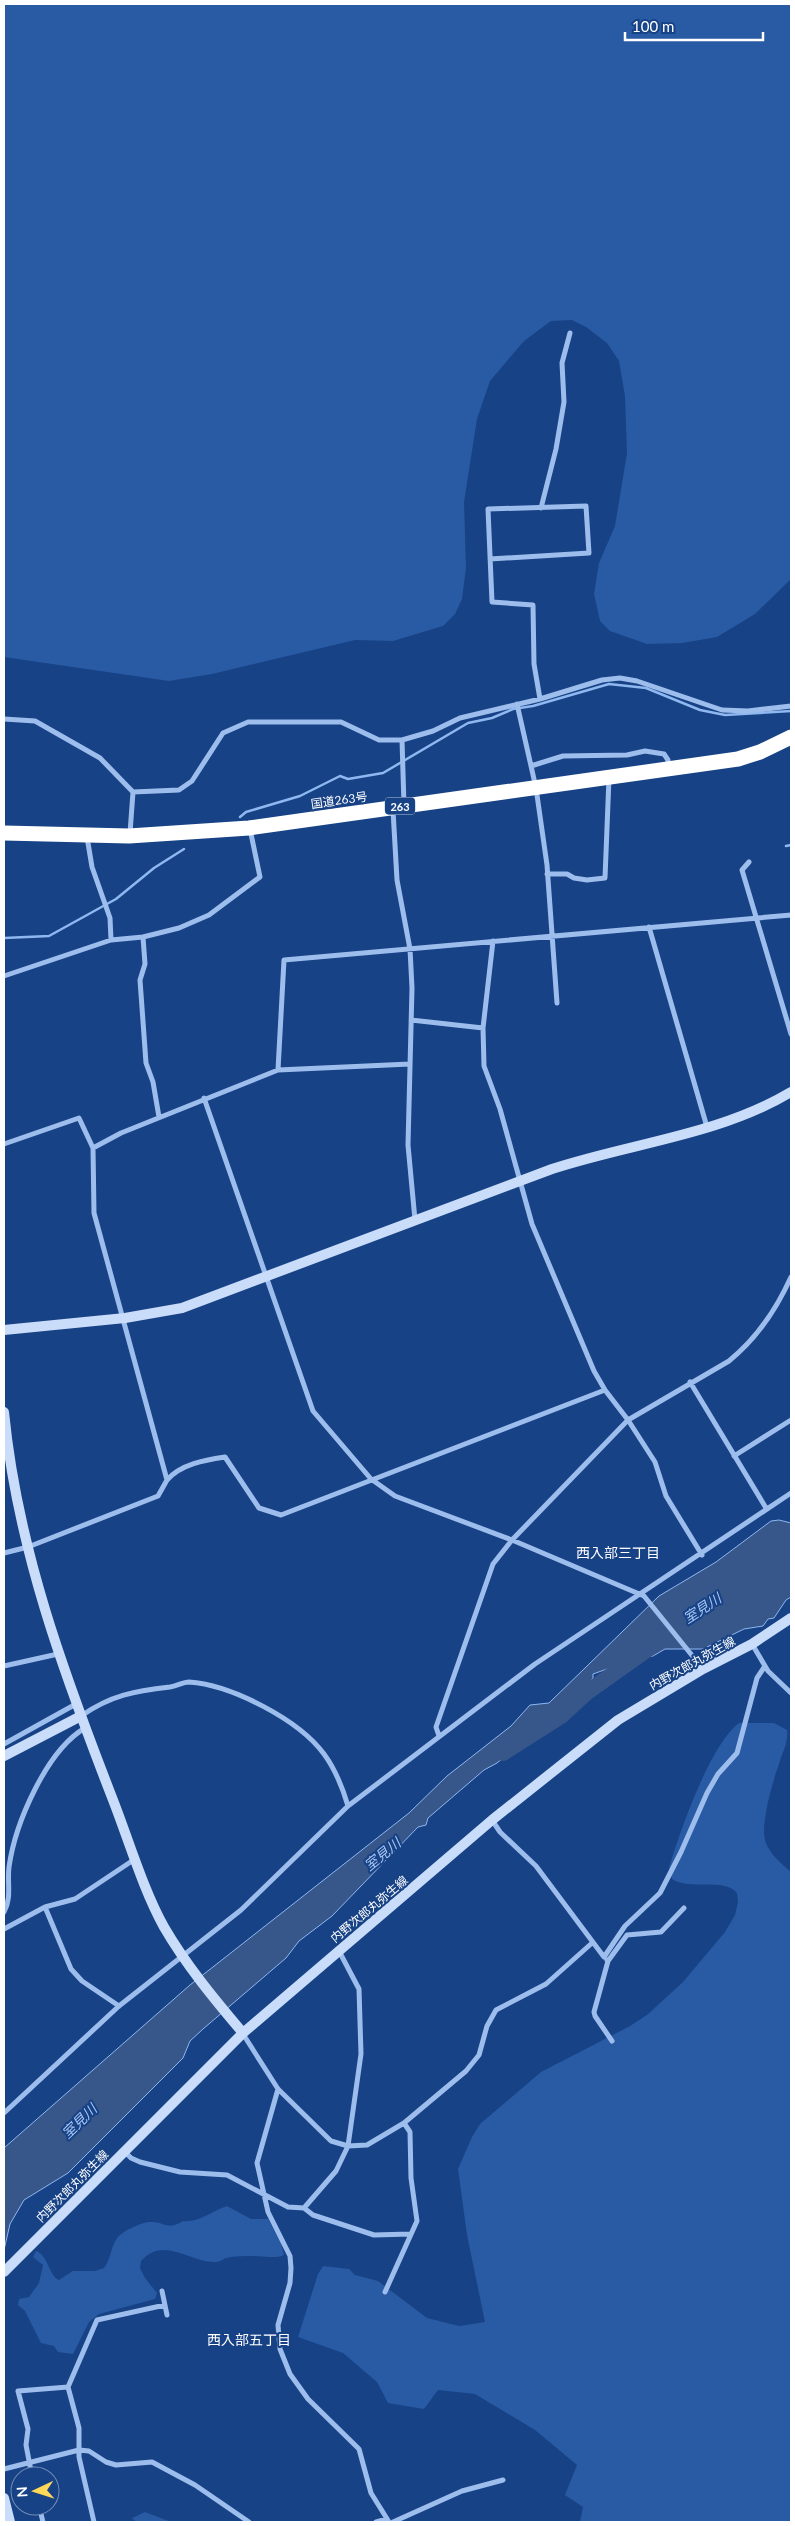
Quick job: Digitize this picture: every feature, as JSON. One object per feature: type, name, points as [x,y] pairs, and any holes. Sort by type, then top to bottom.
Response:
[{"type":"highway","name":"国道263号","points":[[4,833],[87,837],[250,828],[738,759],[760,752],[791,737]]},
{"type":"street","points":[[541,508],[556,449],[564,402],[562,363],[570,333]]},
{"type":"street","points":[[490,559],[589,553],[586,506],[488,509],[490,559],[492,602],[533,605],[534,664],[540,699]]},
{"type":"street","points":[[4,719],[35,721],[100,758],[133,792],[179,790],[192,781],[223,733],[248,722],[341,722],[379,740],[402,740],[434,731],[460,718],[540,699],[602,680],[620,678],[637,681],[722,710],[748,710],[791,706]]},
{"type":"street","points":[[517,704],[536,788],[546,874],[557,1003]]},
{"type":"street","points":[[402,740],[398,806],[397,880],[410,949],[411,1020],[408,1145],[415,1221]]},
{"type":"street","points":[[531,766],[563,756],[627,755],[645,751],[664,754],[668,760],[668,769]]},
{"type":"street","points":[[546,874],[567,874],[574,878],[587,880],[605,878],[609,778]]},
{"type":"street","points":[[129,836],[133,792]]},
{"type":"street","points":[[4,976],[111,940],[143,937],[179,928],[209,915],[260,877],[250,828]]},
{"type":"street","points":[[87,837],[92,867],[110,918],[111,940]]},
{"type":"street","points":[[749,862],[744,865],[742,870],[791,1034]]},
{"type":"street","points":[[278,1070],[284,960],[791,915]]},
{"type":"street","points":[[649,927],[707,1128]]},
{"type":"street","points":[[143,937],[145,964],[140,980],[146,1063],[154,1082],[159,1117]]},
{"type":"street","points":[[493,941],[483,1028],[484,1066],[500,1108],[532,1224],[594,1371],[655,1462],[666,1496],[702,1555]]},
{"type":"street","points":[[411,1020],[483,1028]]},
{"type":"street","points":[[93,1148],[121,1133],[204,1098],[278,1070],[410,1064]]},
{"type":"street","points":[[4,1330],[125,1318],[182,1308],[266,1278],[519,1181],[594,1155],[707,1128],[768,1106],[791,1092]]},
{"type":"street","points":[[204,1098],[313,1411],[372,1479],[395,1496],[512,1540],[644,1596],[700,1666]]},
{"type":"street","points":[[4,1144],[79,1118],[93,1148],[94,1213],[125,1318],[167,1480]]},
{"type":"street","points":[[439,1736],[436,1727],[493,1564],[512,1540],[628,1420],[690,1382],[729,1361],[739,1353],[774,1309],[791,1277]]},
{"type":"street","points":[[690,1382],[766,1508]]},
{"type":"street","points":[[4,1552],[28,1547],[158,1496],[172,1475],[200,1460],[225,1456],[258,1508],[280,1515],[605,1390]]},
{"type":"street","points":[[4,1412],[8,1456],[39,1595],[76,1704],[157,1912],[185,1960],[243,2033],[278,2090],[331,2141],[348,2146],[367,2145],[404,2123],[466,2071],[479,2055],[487,2026],[496,2010],[546,1984],[592,1943]]},
{"type":"street","points":[[734,1456],[791,1420]]},
{"type":"street","points":[[4,2113],[118,2006],[185,1960],[241,1910],[348,1806],[535,1664],[638,1594],[702,1555],[766,1508],[791,1493]]},
{"type":"street","name":"内野次郎丸弥生線","points":[[4,2272],[243,2033],[492,1820],[618,1720],[700,1666],[752,1644],[791,1618]]},
{"type":"street","points":[[752,1644],[765,1666],[791,1693]]},
{"type":"street","points":[[4,1666],[58,1654]]},
{"type":"street","points":[[612,2041],[594,2012],[606,1959],[625,1926],[660,1893],[681,1852],[707,1793],[718,1774],[737,1753],[758,1678],[765,1666]]},
{"type":"street","points":[[4,1756],[81,1716],[100,1703],[130,1692],[174,1686],[186,1682],[219,1688],[258,1705],[306,1734],[325,1755],[344,1792],[348,1806]]},
{"type":"street","points":[[4,1744],[76,1704]]},
{"type":"street","points":[[4,1912],[9,1903],[9,1868],[19,1825],[38,1782],[64,1746],[85,1728]]},
{"type":"street","points":[[492,1820],[500,1832],[536,1866],[592,1943],[606,1959]]},
{"type":"street","points":[[4,1929],[44,1907],[75,1899],[136,1858]]},
{"type":"street","points":[[44,1907],[71,1969],[82,1981],[118,2006]]},
{"type":"street","points":[[606,1959],[627,1935],[661,1932],[684,1908]]},
{"type":"street","points":[[304,2208],[336,2172],[348,2146],[361,2054],[359,1989],[339,1950]]},
{"type":"street","points":[[278,2090],[257,2164],[262,2193],[268,2212],[290,2262],[290,2283],[278,2325],[280,2349],[284,2362],[308,2399],[359,2449],[371,2493],[390,2521]]},
{"type":"street","points":[[385,2292],[400,2263],[410,2234],[417,2222],[410,2178],[410,2132],[404,2123]]},
{"type":"street","points":[[124,2151],[131,2158],[140,2162],[180,2172],[227,2175],[288,2207],[304,2208],[313,2215],[374,2235],[410,2234]]},
{"type":"street","points":[[162,2291],[167,2315]]},
{"type":"street","points":[[94,2522],[79,2458],[79,2428],[68,2387],[97,2320],[165,2305]]},
{"type":"street","points":[[29,2466],[26,2446],[28,2430],[18,2391],[68,2387]]},
{"type":"street","points":[[4,2470],[79,2450],[89,2451],[106,2462],[116,2465],[152,2462],[195,2485],[249,2522]]},
{"type":"street","points":[[376,2522],[390,2521],[462,2491],[503,2480]]},
{"type":"street","points":[[4,2498],[10,2522]]},
{"type":"shaded area","points":[[4,4],[791,4],[791,579],[755,614],[717,637],[682,643],[647,644],[610,631],[600,621],[594,594],[599,563],[615,526],[627,453],[625,396],[619,361],[607,343],[586,327],[572,320],[551,321],[524,341],[490,381],[477,419],[464,502],[466,568],[462,599],[455,614],[443,626],[393,641],[355,640],[212,674],[169,681],[4,657]]},
{"type":"shaded area","points":[[739,1723],[774,1723],[787,1730],[786,1743],[770,1792],[765,1815],[764,1836],[770,1851],[791,1872],[791,2522],[580,2522],[583,2507],[565,2495],[577,2465],[535,2430],[475,2394],[438,2390],[424,2409],[388,2403],[377,2382],[343,2353],[298,2337],[318,2274],[323,2266],[349,2269],[355,2275],[378,2281],[427,2318],[459,2326],[485,2322],[467,2235],[458,2169],[480,2124],[541,2072],[630,2026],[647,2015],[683,1982],[725,1932],[735,1915],[738,1902],[737,1893],[731,1888],[724,1886],[680,1882],[672,1879],[669,1868],[688,1812],[707,1769],[728,1734]]},
{"type":"shaded area","points":[[227,2206],[251,2219],[268,2219],[281,2243],[284,2255],[273,2257],[233,2257],[216,2262],[197,2259],[168,2250],[159,2250],[150,2254],[141,2261],[140,2268],[157,2293],[155,2299],[99,2314],[89,2322],[73,2354],[58,2352],[54,2346],[41,2343],[25,2311],[18,2305],[19,2299],[29,2297],[39,2283],[43,2265],[33,2257],[36,2251],[44,2257],[55,2278],[59,2280],[73,2271],[95,2271],[104,2268],[116,2240],[120,2235],[133,2227],[150,2222],[169,2225],[178,2224],[183,2221],[195,2220]]},
{"type":"shaded area","points":[[145,2512],[171,2522],[136,2522],[132,2518]]},
{"type":"water","points":[[779,1520],[791,1523],[791,1597],[786,1600],[774,1618],[768,1619],[763,1626],[744,1629],[703,1649],[665,1649],[653,1656],[622,1661],[621,1664],[593,1674],[593,1678],[565,1709],[521,1737],[521,1743],[497,1763],[484,1770],[428,1818],[426,1825],[418,1827],[332,1916],[299,1941],[286,1958],[190,2041],[183,2058],[68,2173],[24,2200],[10,2224],[4,2250],[4,2148],[190,1985],[409,1813],[447,1776],[511,1726],[530,1705],[549,1703],[659,1596],[716,1562],[771,1521]]},
{"type":"waterway","points":[[240,817],[246,812],[300,796],[340,776],[348,779],[383,773],[468,723],[492,718],[513,709],[533,706],[609,684],[646,688],[700,710],[725,715],[791,711]]},
{"type":"waterway","points":[[786,846],[791,845]]},
{"type":"waterway","points":[[4,938],[49,936],[116,899],[154,868],[184,849]]},
{"type":"waterway","name":"室見川","points":[[503,1753],[561,1716],[586,1693],[651,1647]]},
{"type":"district","name":"西入部三丁目","points":[[618,1552]]},
{"type":"district","name":"西入部五丁目","points":[[249,2339]]}]
